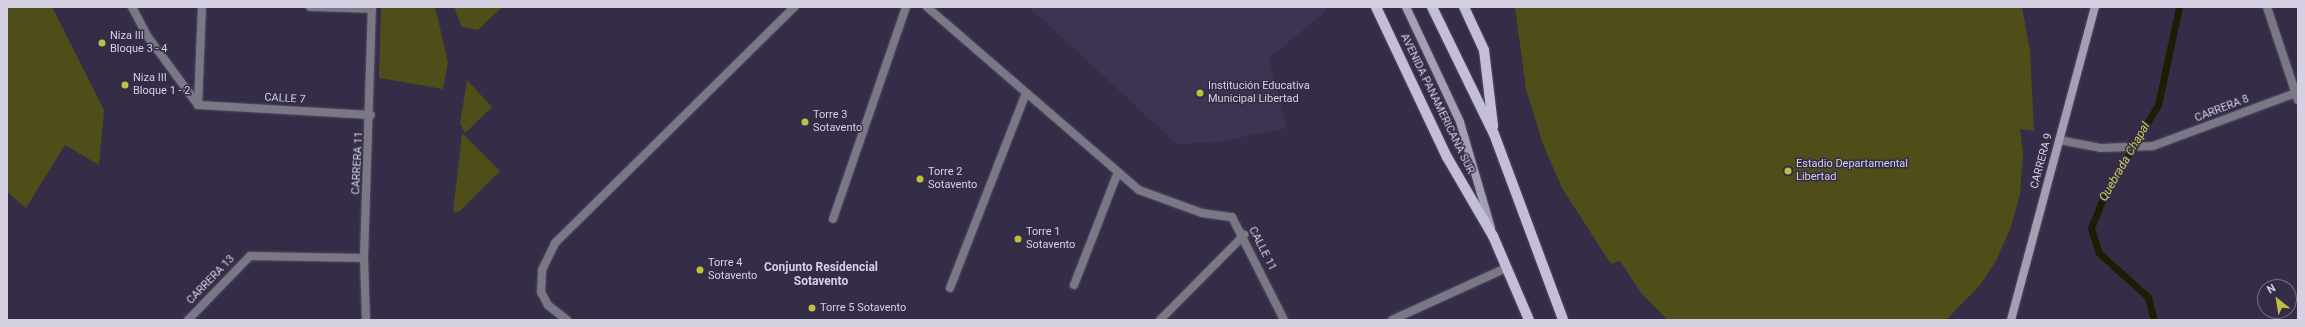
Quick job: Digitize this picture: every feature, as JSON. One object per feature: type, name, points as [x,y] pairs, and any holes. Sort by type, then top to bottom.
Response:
[{"type":"main road","name":"AVENIDA PANAMERICANA SUR","points":[[1376,7],[1447,157],[1493,236],[1530,320]]},
{"type":"main road","points":[[1406,7],[1460,122],[1493,236]]},
{"type":"main road","points":[[1432,7],[1494,134],[1563,320]]},
{"type":"main road","points":[[1464,7],[1484,50],[1494,134]]},
{"type":"main road","name":"CARRERA 9","points":[[2011,320],[2095,7]]},
{"type":"street","points":[[132,7],[148,37],[198,105]]},
{"type":"street","points":[[198,105],[202,7]]},
{"type":"street","points":[[310,7],[372,8]]},
{"type":"street","points":[[567,320],[548,305],[541,292],[542,270],[555,243],[794,7]]},
{"type":"street","points":[[833,219],[906,7]]},
{"type":"street","name":"CALLE 11","points":[[926,7],[1138,190],[1202,213],[1232,217],[1244,235],[1284,320]]},
{"type":"street","points":[[2267,7],[2297,95]]},
{"type":"street","name":"CARRERA 11","points":[[366,320],[364,258],[371,115],[372,8]]},
{"type":"street","points":[[950,288],[1026,93]]},
{"type":"street","name":"CARRERA 8","points":[[2059,140],[2102,148],[2153,146],[2297,95]]},
{"type":"street","name":"CALLE 7","points":[[198,105],[371,115]]},
{"type":"street","points":[[1074,284],[1118,172]]},
{"type":"street","points":[[1160,320],[1244,235]]},
{"type":"street","name":"CARRERA 13","points":[[188,320],[250,256],[364,258]]},
{"type":"street","points":[[1392,320],[1506,268]]},
{"type":"shaded area","points":[[7,7],[52,7],[104,110],[99,165],[65,145],[26,208],[7,192]]},
{"type":"shaded area","points":[[381,7],[435,7],[448,62],[443,89],[379,78]]},
{"type":"shaded area","points":[[454,7],[502,7],[478,30],[462,27]]},
{"type":"shaded area","name":"Institución Educativa Municipal Libertad","points":[[1029,7],[1325,7],[1327,10],[1268,59],[1287,128],[1217,142],[1177,144]]},
{"type":"shaded area","name":"Estadio Departamental Libertad","points":[[1515,7],[2022,7],[2030,51],[2034,131],[2020,129],[2023,153],[2020,194],[2011,227],[1996,261],[1980,285],[1946,320],[1668,320],[1642,294],[1620,261],[1611,264],[1562,188],[1543,144],[1526,89]]},
{"type":"shaded area","points":[[467,80],[492,107],[465,133],[460,124]]},
{"type":"shaded area","points":[[462,133],[500,171],[460,211],[453,213]]},
{"type":"waterway","name":"Quebrada Chapal","points":[[2154,320],[2148,297],[2099,253],[2091,228],[2105,193],[2158,105],[2179,7]]},
{"type":"place","name":"Niza III Bloque 3 - 4","points":[[102,43]]},
{"type":"place","name":"Niza III Bloque 1 - 2","points":[[125,85]]},
{"type":"place","name":"Institución Educativa Municipal Libertad","points":[[1200,93]]},
{"type":"place","name":"Torre 3 Sotavento","points":[[805,122]]},
{"type":"place","name":"Estadio Departamental Libertad","points":[[1788,171]]},
{"type":"place","name":"Torre 2 Sotavento","points":[[920,179]]},
{"type":"place","name":"Torre 1 Sotavento","points":[[1018,239]]},
{"type":"place","name":"Torre 4 Sotavento","points":[[700,270]]},
{"type":"place","name":"Torre 5 Sotavento","points":[[812,308]]},
{"type":"district","name":"Conjunto Residencial Sotavento","points":[[821,275]]}]
